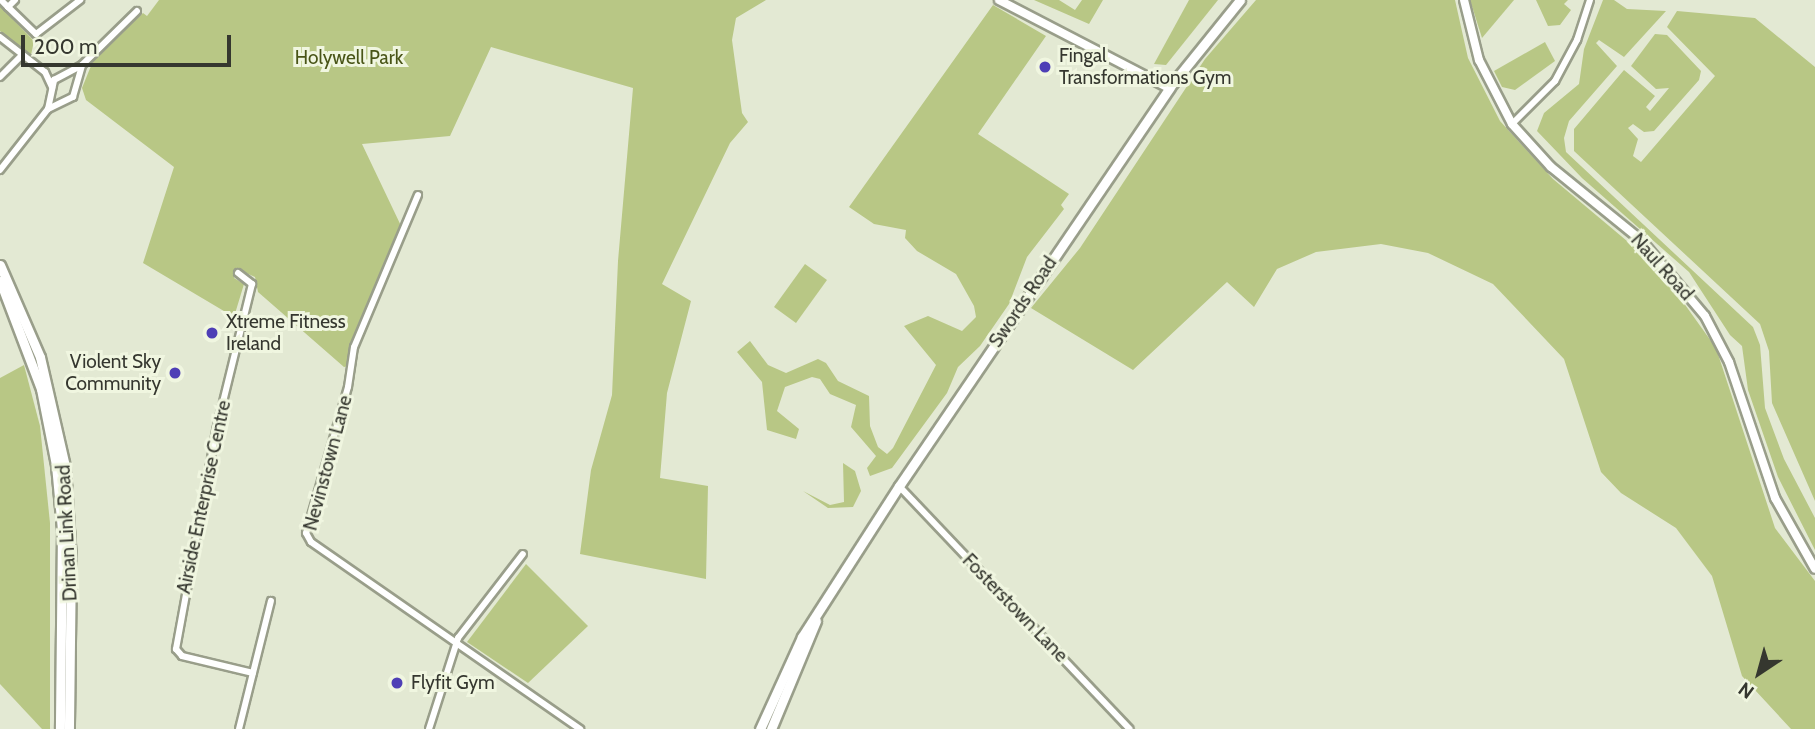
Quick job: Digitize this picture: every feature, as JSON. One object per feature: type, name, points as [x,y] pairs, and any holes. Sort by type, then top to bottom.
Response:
[{"type":"main road","name":"Swords Road","points":[[760,729],[802,637],[899,486],[1170,88],[1240,0]]},
{"type":"main road","name":"Drinan Link Road","points":[[0,265],[40,357],[65,466],[71,561],[69,729]]},
{"type":"main road","name":"Drinan Link Road","points":[[0,281],[41,389],[56,465],[62,530],[60,729]]},
{"type":"main road","name":"Swords Road","points":[[771,729],[811,642],[818,613]]},
{"type":"street","points":[[1,0],[36,34],[80,0]]},
{"type":"street","points":[[8,7],[15,0]]},
{"type":"street","points":[[999,0],[1170,88]]},
{"type":"street","name":"Naul Road","points":[[1464,0],[1479,60],[1512,124],[1551,167],[1641,240],[1705,316],[1729,362],[1775,498],[1815,569]]},
{"type":"street","points":[[1512,124],[1555,81],[1577,40],[1590,0]]},
{"type":"street","points":[[48,109],[52,89],[63,75],[82,65],[137,11]]},
{"type":"street","points":[[0,37],[45,72],[63,75],[77,85]]},
{"type":"street","points":[[0,77],[22,55]]},
{"type":"street","points":[[0,170],[48,109],[73,97],[82,65]]},
{"type":"street","points":[[45,72],[52,89],[65,100]]},
{"type":"street","name":"Nevinstown Lane","points":[[418,195],[354,347],[348,387],[306,533],[311,542],[580,729]]},
{"type":"street","name":"Airside Enterprise Centre","points":[[238,273],[252,284],[216,431],[176,649],[183,656],[253,673]]},
{"type":"street","name":"Fosterstown Lane","points":[[899,486],[1130,729]]},
{"type":"street","points":[[429,729],[455,644],[523,554]]},
{"type":"street","points":[[239,729],[271,601]]},
{"type":"green space","name":"Holywell Park","points":[[159,0],[766,0],[736,18],[732,40],[742,113],[748,122],[730,143],[662,284],[691,301],[667,393],[660,478],[708,486],[706,579],[580,554],[591,470],[612,395],[618,261],[633,88],[491,47],[450,136],[362,144],[403,230],[349,366],[344,367],[258,292],[255,277],[237,269],[234,278],[244,284],[234,317],[143,263],[174,167],[86,100],[82,88],[95,56],[143,13],[147,16]]},
{"type":"green space","points":[[1034,0],[1059,0],[1075,10],[1082,0],[1103,0],[1089,24]]},
{"type":"green space","points":[[1189,0],[1218,0],[1166,65],[1154,64]]},
{"type":"green space","points":[[1256,0],[1455,0],[1468,58],[1500,121],[1553,179],[1658,267],[1716,348],[1775,528],[1815,581],[1815,729],[1791,729],[1742,676],[1712,576],[1676,528],[1621,493],[1601,472],[1564,359],[1493,284],[1428,253],[1381,244],[1316,252],[1277,269],[1254,307],[1227,282],[1133,370],[1031,308],[1080,248],[1205,59]]},
{"type":"green space","points":[[1470,0],[1514,0],[1482,38]]},
{"type":"green space","points":[[1536,0],[1568,0],[1564,4],[1571,10],[1560,25],[1548,26]]},
{"type":"green space","points":[[1603,0],[1614,0],[1627,9],[1666,11],[1624,57],[1599,40],[1596,43],[1617,66],[1569,121],[1564,138],[1566,152],[1753,327],[1760,345],[1765,408],[1784,459],[1815,518],[1815,550],[1778,477],[1748,390],[1742,346],[1730,335],[1689,272],[1582,178],[1537,131],[1544,113],[1579,84],[1584,49]]},
{"type":"green space","points":[[993,5],[1046,36],[978,134],[1069,194],[1061,205],[1064,209],[1027,257],[1009,304],[980,346],[958,367],[947,393],[892,468],[870,476],[867,468],[876,456],[851,427],[856,405],[830,394],[820,379],[812,377],[785,387],[777,411],[799,429],[796,439],[767,430],[762,382],[737,352],[750,341],[768,365],[786,373],[818,359],[826,363],[838,381],[869,396],[870,426],[878,447],[887,454],[893,448],[936,365],[904,326],[928,316],[962,331],[976,317],[974,306],[956,274],[917,251],[905,238],[906,230],[874,224],[849,207]]},
{"type":"green space","points":[[0,6],[34,41],[31,55],[0,31]]},
{"type":"green space","points":[[1677,11],[1755,18],[1815,67],[1815,501],[1772,403],[1769,351],[1760,324],[1574,151],[1574,129],[1624,70],[1655,96],[1646,107],[1650,111],[1669,88],[1656,89],[1631,66],[1655,34],[1667,35],[1701,71],[1699,80],[1654,131],[1644,132],[1633,124],[1628,128],[1638,139],[1633,156],[1641,162],[1715,76],[1667,27]]},
{"type":"green space","points":[[1545,42],[1555,61],[1515,90],[1502,87],[1494,71]]},
{"type":"green space","points":[[805,264],[827,280],[796,323],[774,307]]},
{"type":"green space","points":[[24,365],[40,426],[50,523],[50,729],[42,729],[0,684],[0,378]]},
{"type":"green space","points":[[843,463],[855,471],[861,491],[853,507],[828,508],[803,491],[830,505],[844,502]]},
{"type":"green space","points":[[526,564],[588,626],[528,683],[467,642]]},
{"type":"place","name":"Fingal Transformations Gym","points":[[1045,67]]},
{"type":"place","name":"Xtreme Fitness Ireland","points":[[212,333]]},
{"type":"place","name":"Violent Sky Community","points":[[175,373]]},
{"type":"place","name":"Flyfit Gym","points":[[397,683]]}]
